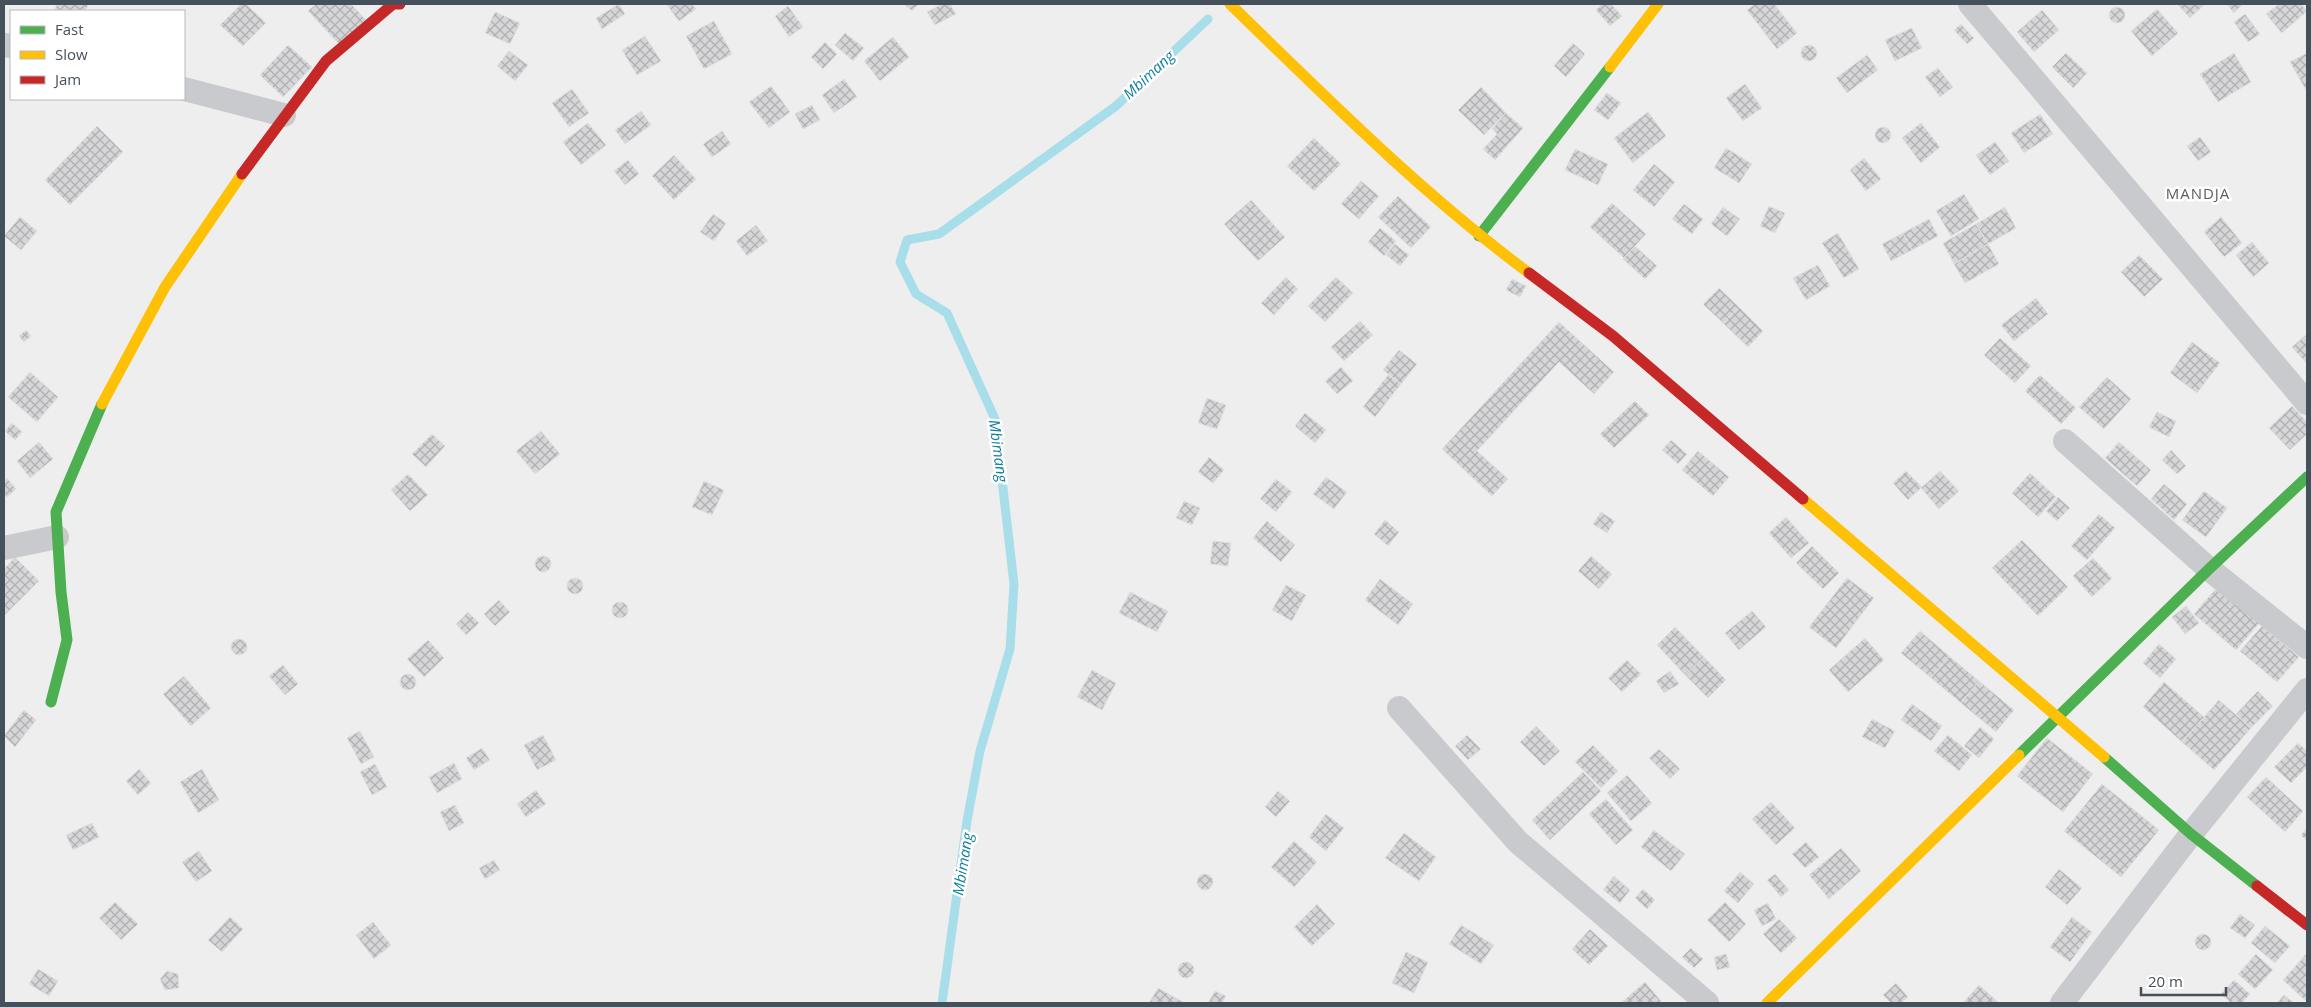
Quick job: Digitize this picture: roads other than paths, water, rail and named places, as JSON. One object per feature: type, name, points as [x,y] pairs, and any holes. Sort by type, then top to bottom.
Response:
[{"type":"street","points":[[51,702],[67,640],[61,592],[56,512],[105,396],[165,287],[204,227],[284,115],[326,61],[393,4],[400,4]]},
{"type":"street","points":[[1230,4],[1391,160],[1479,236],[1613,336],[2058,717],[2191,834],[2307,925]]},
{"type":"street","points":[[1479,236],[1658,4]]},
{"type":"street","points":[[1970,4],[2307,404]]},
{"type":"street","points":[[185,90],[284,115]]},
{"type":"street","points":[[2065,441],[2209,569],[2307,647]]},
{"type":"street","points":[[1767,1003],[2209,569],[2307,477]]},
{"type":"street","points":[[4,548],[57,537]]},
{"type":"street","points":[[2062,1003],[2191,834],[2307,690]]},
{"type":"street","points":[[1400,708],[1518,842],[1707,1003]]},
{"type":"waterway","name":"Mbimang","points":[[942,1003],[967,821],[980,751],[1010,649],[1014,584],[995,419],[947,313],[916,294],[900,262],[907,240],[939,234],[1116,106],[1208,19]]},
{"type":"district","name":"MANDJA","points":[[2198,194]]}]
